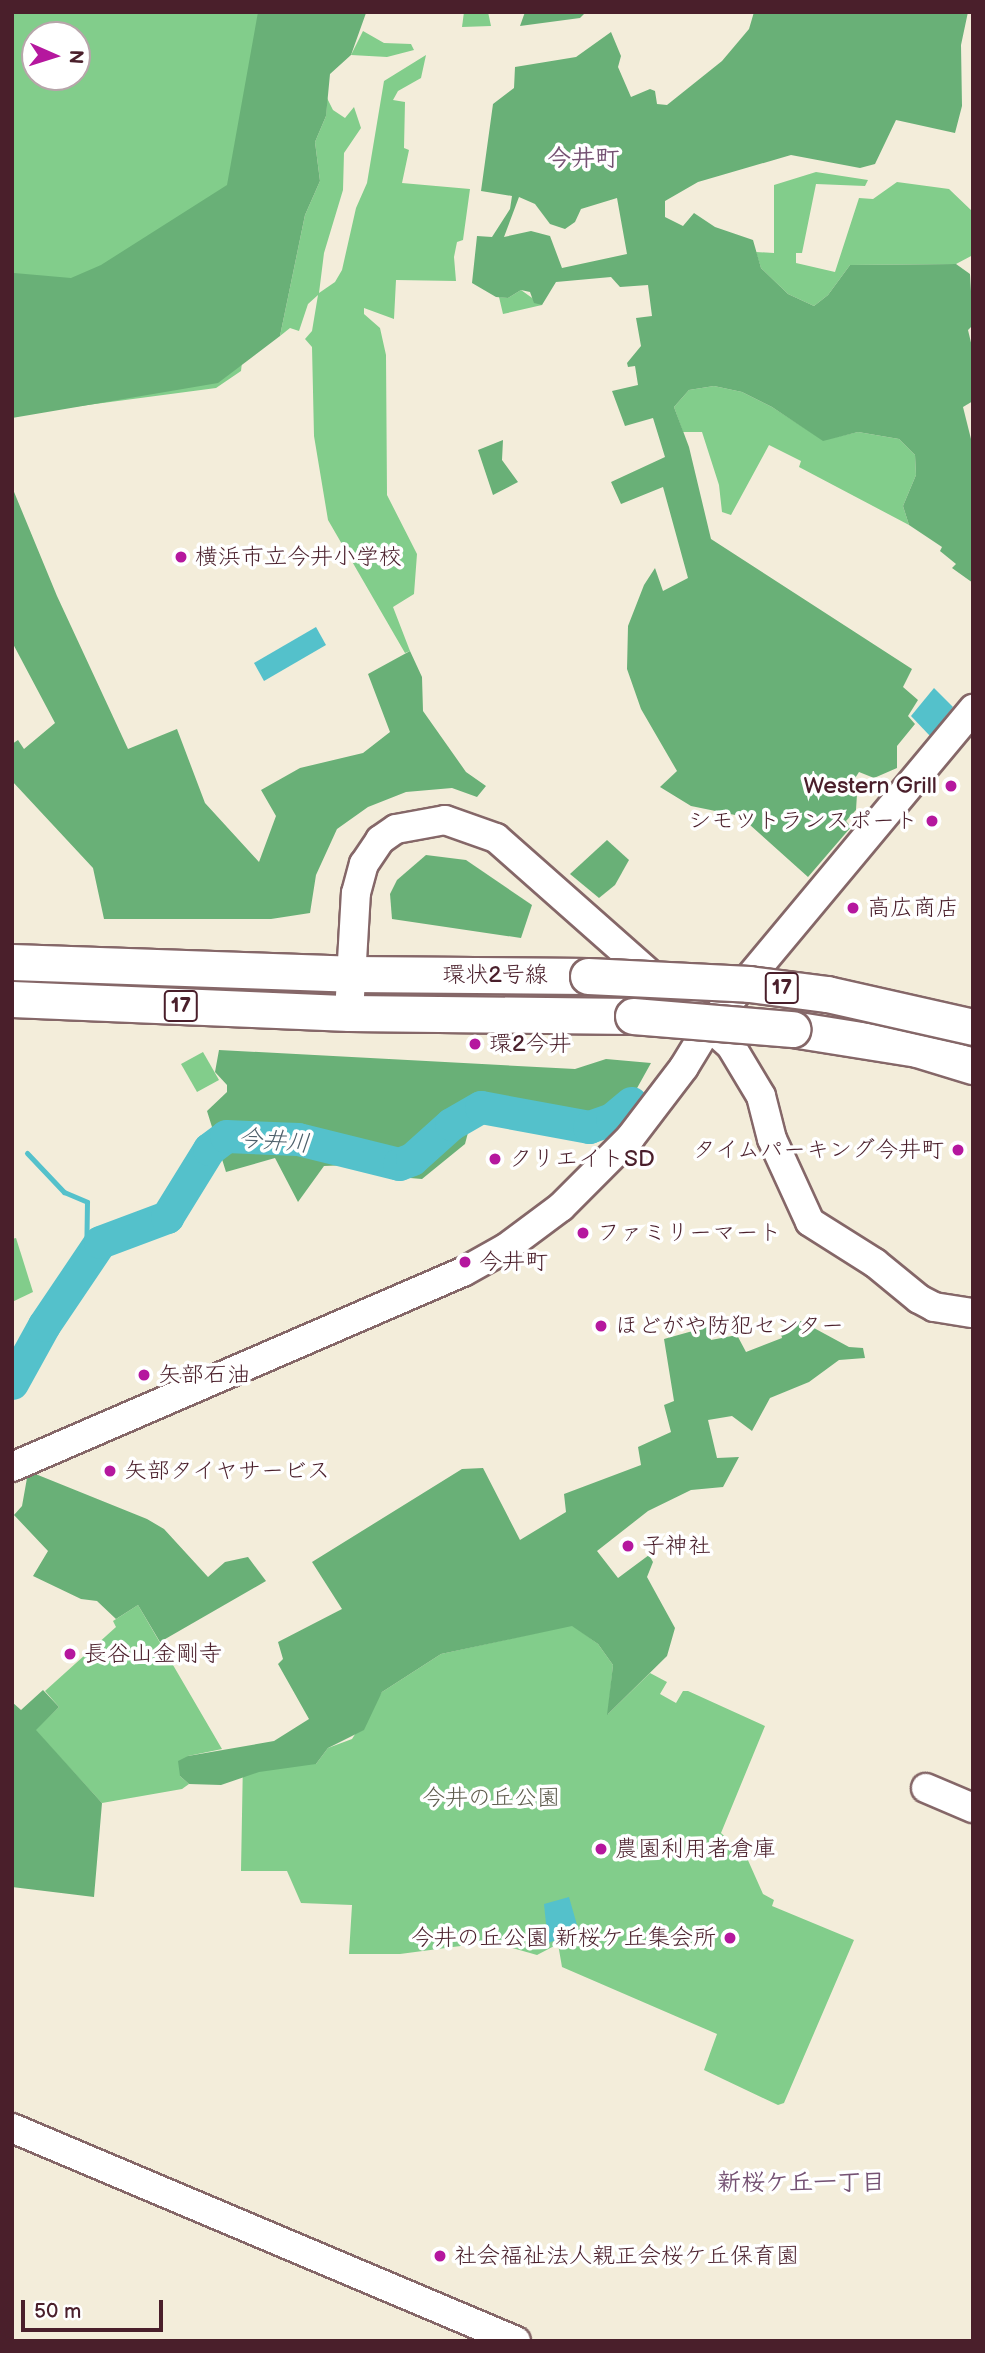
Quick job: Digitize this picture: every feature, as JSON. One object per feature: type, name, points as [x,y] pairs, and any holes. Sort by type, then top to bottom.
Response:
[{"type":"main road","name":"環状2号線","points":[[12,961],[351,974],[588,976],[749,984],[827,994],[973,1027]]},
{"type":"main road","name":"環状2号線","points":[[12,999],[349,1013],[633,1016],[792,1029],[918,1049],[973,1066]]},
{"type":"street","points":[[12,1467],[372,1315],[506,1248],[561,1206],[630,1138],[684,1068],[709,1026],[973,709]]},
{"type":"street","points":[[349,1013],[356,893],[364,864],[380,840],[396,829],[445,820],[496,838],[709,1026],[739,1057],[761,1096],[776,1150],[810,1222],[875,1263],[919,1299],[942,1309],[973,1312]]},
{"type":"street","points":[[926,1788],[973,1808]]},
{"type":"street","points":[[12,2128],[516,2341]]},
{"type":"green space","points":[[12,12],[282,12],[241,371],[216,388],[12,415]]},
{"type":"green space","points":[[258,12],[366,13],[351,55],[330,74],[326,116],[315,142],[320,181],[305,215],[280,336],[218,383],[12,418],[12,268],[14,273],[71,278],[101,265],[227,185]]},
{"type":"green space","points":[[464,12],[488,12],[491,26],[462,27]]},
{"type":"green space","points":[[525,12],[586,12],[580,18],[520,26]]},
{"type":"green space","points":[[754,12],[968,12],[961,45],[962,106],[955,133],[896,120],[875,164],[860,168],[791,155],[698,182],[665,201],[665,217],[683,226],[694,213],[715,227],[753,240],[761,268],[788,294],[814,306],[828,295],[850,265],[956,264],[970,274],[973,325],[968,330],[973,351],[973,401],[963,407],[973,447],[973,583],[952,568],[956,564],[940,551],[942,547],[909,525],[903,506],[916,475],[915,455],[899,439],[858,432],[823,441],[772,407],[742,392],[714,386],[689,390],[674,407],[689,447],[711,539],[912,669],[903,687],[918,700],[908,716],[915,724],[897,746],[897,768],[874,778],[859,772],[850,786],[857,794],[856,810],[846,821],[851,827],[808,877],[740,816],[691,806],[660,787],[677,771],[641,709],[627,669],[628,626],[644,585],[655,568],[663,591],[688,578],[663,487],[621,504],[611,482],[665,457],[653,418],[625,426],[612,391],[638,385],[635,366],[628,367],[627,363],[641,346],[636,318],[652,316],[648,285],[620,287],[611,277],[556,282],[542,305],[534,303],[530,292],[521,290],[508,298],[496,297],[472,283],[477,236],[492,237],[510,209],[512,196],[481,191],[493,104],[514,88],[515,67],[576,57],[611,32],[621,56],[618,67],[631,97],[650,89],[655,91],[657,104],[667,105],[722,61],[749,29]],"holes":[[[519,197],[535,204],[550,224],[565,229],[575,222],[581,209],[617,198],[627,254],[562,268],[550,236],[531,231],[504,237]]]},
{"type":"green space","points":[[363,31],[384,43],[411,44],[414,50],[387,57],[351,55]]},
{"type":"green space","points":[[426,55],[421,78],[398,91],[393,100],[405,102],[404,148],[409,150],[402,183],[470,189],[463,240],[457,242],[454,257],[456,281],[396,280],[394,319],[364,308],[364,314],[380,328],[386,355],[387,495],[417,554],[414,594],[393,607],[410,651],[405,653],[328,520],[314,436],[312,347],[305,339],[312,331],[318,295],[308,304],[299,331],[290,328],[280,336],[305,215],[320,181],[315,142],[326,116],[327,98],[333,110],[345,118],[354,107],[361,128],[344,153],[343,190],[324,253],[319,293],[335,282],[342,270],[356,208],[367,183],[384,81]]},
{"type":"green space","points":[[816,172],[868,180],[865,186],[816,184],[802,253],[796,253],[796,263],[835,272],[859,198],[873,199],[897,182],[949,189],[973,212],[973,255],[956,264],[850,265],[828,295],[814,306],[788,294],[761,268],[756,252],[774,253],[774,185]]},
{"type":"green space","points":[[521,290],[542,305],[503,314],[499,297],[508,298]]},
{"type":"green space","points":[[714,386],[742,392],[772,407],[823,440],[858,432],[899,439],[915,455],[916,475],[903,506],[909,525],[799,467],[801,461],[769,445],[731,515],[722,512],[719,485],[702,432],[683,432],[674,407],[689,390]]},
{"type":"green space","points":[[503,440],[502,460],[518,482],[493,495],[478,450]]},
{"type":"green space","points":[[12,487],[57,596],[128,749],[177,729],[205,803],[259,862],[276,816],[261,790],[300,768],[363,753],[390,732],[368,674],[410,651],[422,677],[423,711],[466,772],[486,786],[477,797],[452,788],[406,792],[368,807],[337,829],[316,875],[310,913],[271,919],[104,919],[93,868],[12,781],[12,744],[18,740],[24,749],[55,723],[12,642]]},
{"type":"green space","points":[[607,840],[629,860],[615,885],[599,898],[570,874]]},
{"type":"green space","points":[[426,855],[466,860],[532,905],[521,938],[392,919],[390,894],[397,880]]},
{"type":"green space","points":[[219,1050],[575,1069],[606,1059],[651,1063],[636,1090],[596,1128],[532,1125],[500,1116],[470,1125],[465,1144],[422,1179],[386,1176],[349,1165],[324,1166],[298,1202],[275,1158],[226,1172],[207,1111],[227,1092],[227,1085],[215,1072]]},
{"type":"green space","points":[[203,1052],[219,1080],[197,1092],[181,1064]]},
{"type":"green space","points":[[16,1238],[33,1292],[12,1302],[12,1239]]},
{"type":"green space","points":[[801,1321],[849,1347],[863,1348],[865,1358],[839,1360],[809,1382],[770,1398],[752,1431],[732,1416],[708,1420],[717,1458],[739,1457],[723,1487],[691,1490],[648,1511],[597,1551],[618,1578],[649,1555],[653,1562],[647,1577],[675,1628],[667,1656],[607,1715],[613,1665],[598,1644],[572,1626],[441,1654],[382,1692],[364,1730],[328,1748],[316,1764],[259,1772],[221,1785],[189,1784],[180,1776],[178,1761],[188,1756],[274,1741],[309,1719],[278,1664],[283,1659],[278,1642],[342,1609],[312,1562],[462,1469],[483,1468],[520,1540],[566,1512],[564,1494],[641,1465],[638,1447],[671,1432],[664,1405],[674,1401],[664,1339],[707,1327],[711,1340],[737,1335],[746,1352],[782,1338],[780,1330]]},
{"type":"green space","points":[[33,1473],[147,1519],[164,1529],[208,1577],[225,1562],[248,1557],[266,1581],[160,1642],[138,1605],[116,1619],[97,1601],[81,1599],[33,1576],[48,1551],[14,1515],[22,1506],[27,1478]]},
{"type":"green space","points":[[138,1605],[222,1749],[188,1756],[180,1776],[189,1784],[182,1789],[102,1803],[35,1730],[59,1707],[45,1691],[116,1627],[113,1621]]},
{"type":"green space","name":"今井の丘公園","points":[[572,1625],[598,1644],[613,1665],[608,1714],[650,1673],[667,1682],[660,1694],[676,1703],[683,1691],[688,1691],[765,1726],[721,1833],[747,1858],[763,1894],[774,1900],[772,1906],[854,1940],[784,2103],[778,2105],[704,2070],[717,2034],[562,1967],[558,1944],[537,1955],[491,1942],[400,1954],[349,1954],[352,1905],[301,1903],[287,1871],[241,1871],[243,1759],[316,1764],[328,1748],[352,1739],[382,1692],[441,1654]]},
{"type":"green space","points":[[43,1690],[59,1707],[36,1730],[102,1803],[94,1897],[12,1887],[12,1702],[21,1710]]},
{"type":"water","points":[[316,627],[326,645],[264,681],[254,663]]},
{"type":"water","points":[[934,688],[953,707],[930,736],[911,716]]},
{"type":"water","points":[[569,1897],[579,1932],[548,1943],[544,1904]]},
{"type":"waterway","name":"今井川","points":[[12,1383],[44,1325],[100,1242],[167,1217],[209,1149],[226,1136],[298,1139],[399,1164],[412,1159],[451,1124],[481,1107],[589,1127],[612,1119],[631,1103]]},
{"type":"waterway","points":[[27,1153],[64,1192],[87,1202],[86,1268]]},
{"type":"place","name":"横浜市立今井小学校","points":[[181,557]]},
{"type":"place","name":"Western Grill","points":[[951,786]]},
{"type":"place","name":"シモツトランスポート","points":[[932,821]]},
{"type":"place","name":"高広商店","points":[[853,908]]},
{"type":"place","name":"環2今井","points":[[475,1044]]},
{"type":"place","name":"タイムパーキング今井町","points":[[958,1150]]},
{"type":"place","name":"クリエイトSD","points":[[495,1159]]},
{"type":"place","name":"ファミリーマート","points":[[583,1233]]},
{"type":"place","name":"今井町","points":[[465,1262]]},
{"type":"place","name":"ほどがや防犯センター","points":[[601,1326]]},
{"type":"place","name":"矢部石油","points":[[144,1375]]},
{"type":"place","name":"矢部タイヤサービス","points":[[110,1471]]},
{"type":"place","name":"子神社","points":[[628,1546]]},
{"type":"place","name":"長谷山金剛寺","points":[[70,1654]]},
{"type":"place","name":"農園利用者倉庫","points":[[601,1849]]},
{"type":"place","name":"今井の丘公園 新桜ケ丘集会所","points":[[730,1938]]},
{"type":"place","name":"社会福祉法人親正会桜ケ丘保育園","points":[[440,2256]]},
{"type":"district","name":"今井町","points":[[583,159]]},
{"type":"district","name":"新桜ケ丘一丁目","points":[[801,2183]]}]
